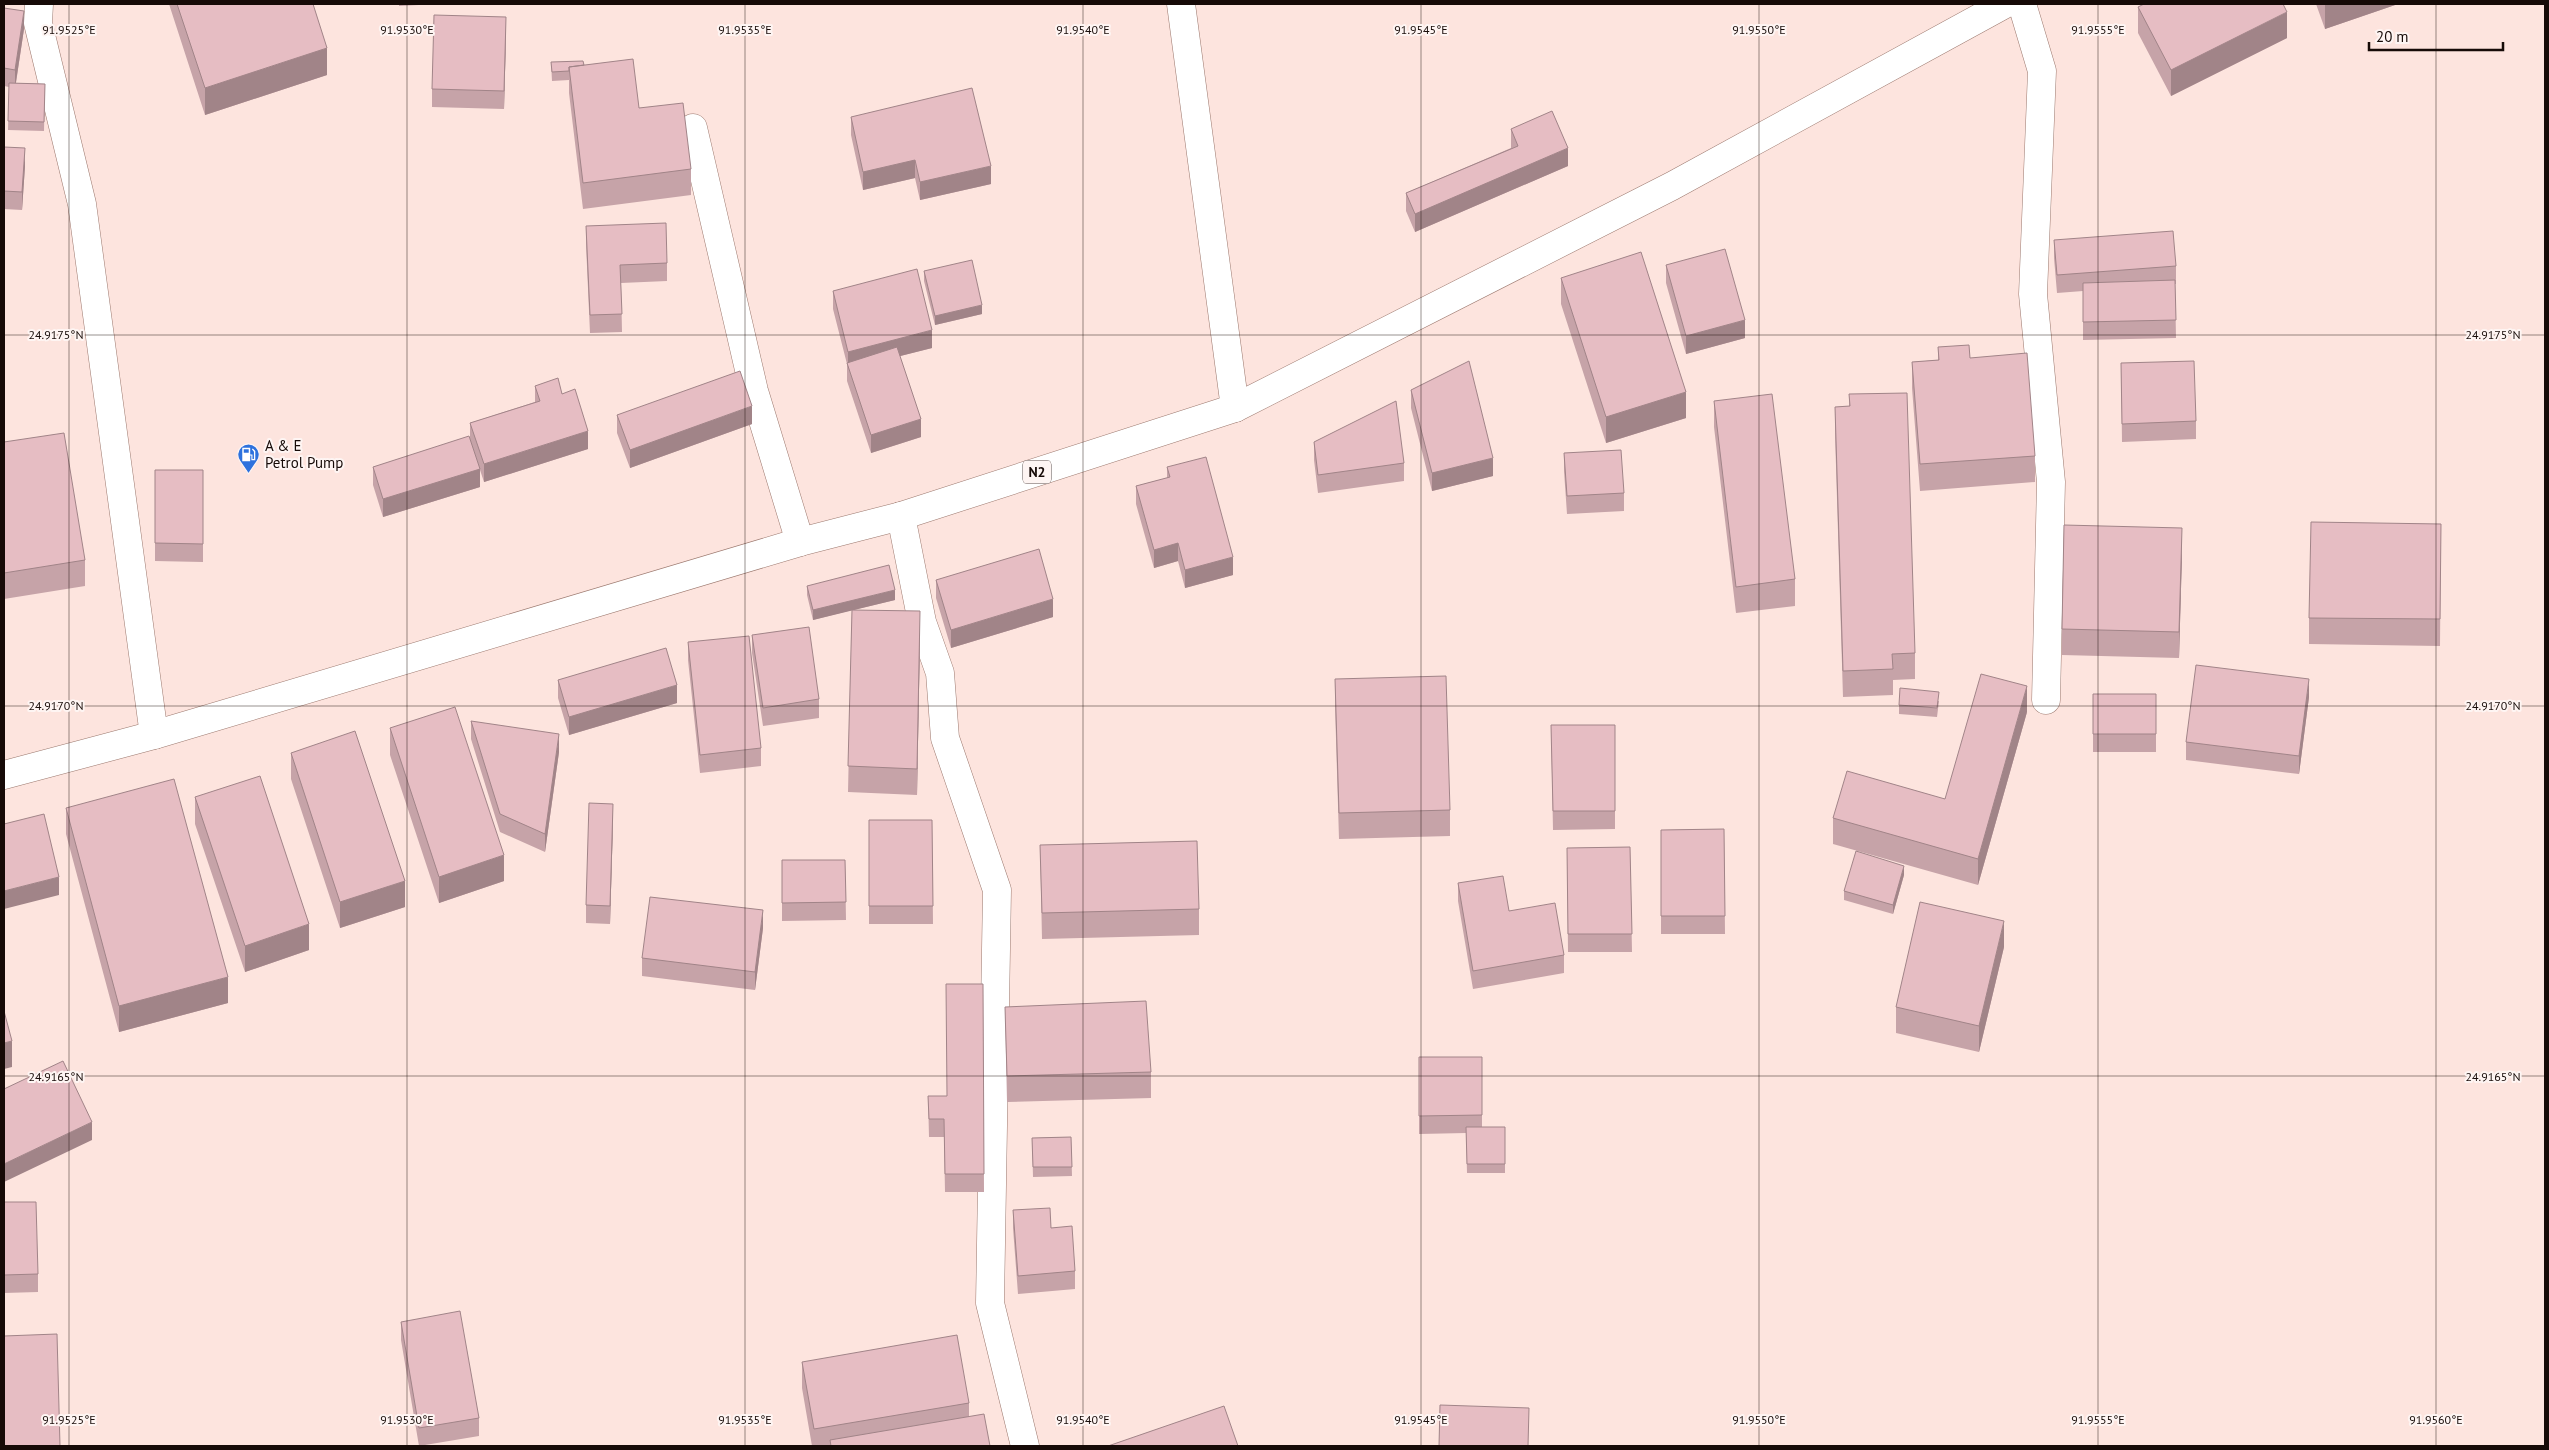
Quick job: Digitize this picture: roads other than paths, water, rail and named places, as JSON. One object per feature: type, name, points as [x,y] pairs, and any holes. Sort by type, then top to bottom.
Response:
[{"type":"main road","points":[[1181,4],[1235,408]]},
{"type":"main road","name":"N2","points":[[4,775],[154,734],[800,542],[901,516],[1235,408],[1672,186],[2005,4]]},
{"type":"main road","points":[[2022,4],[2042,71],[2033,294],[2051,482],[2046,700]]},
{"type":"main road","points":[[30,14],[82,204],[154,734]]},
{"type":"main road","points":[[693,128],[754,391],[800,542]]},
{"type":"main road","points":[[901,516],[922,622],[940,673],[945,738],[997,890],[990,1303],[1025,1446]]},
{"type":"place","name":"A & E Petrol Pump","points":[[249,473]]}]
